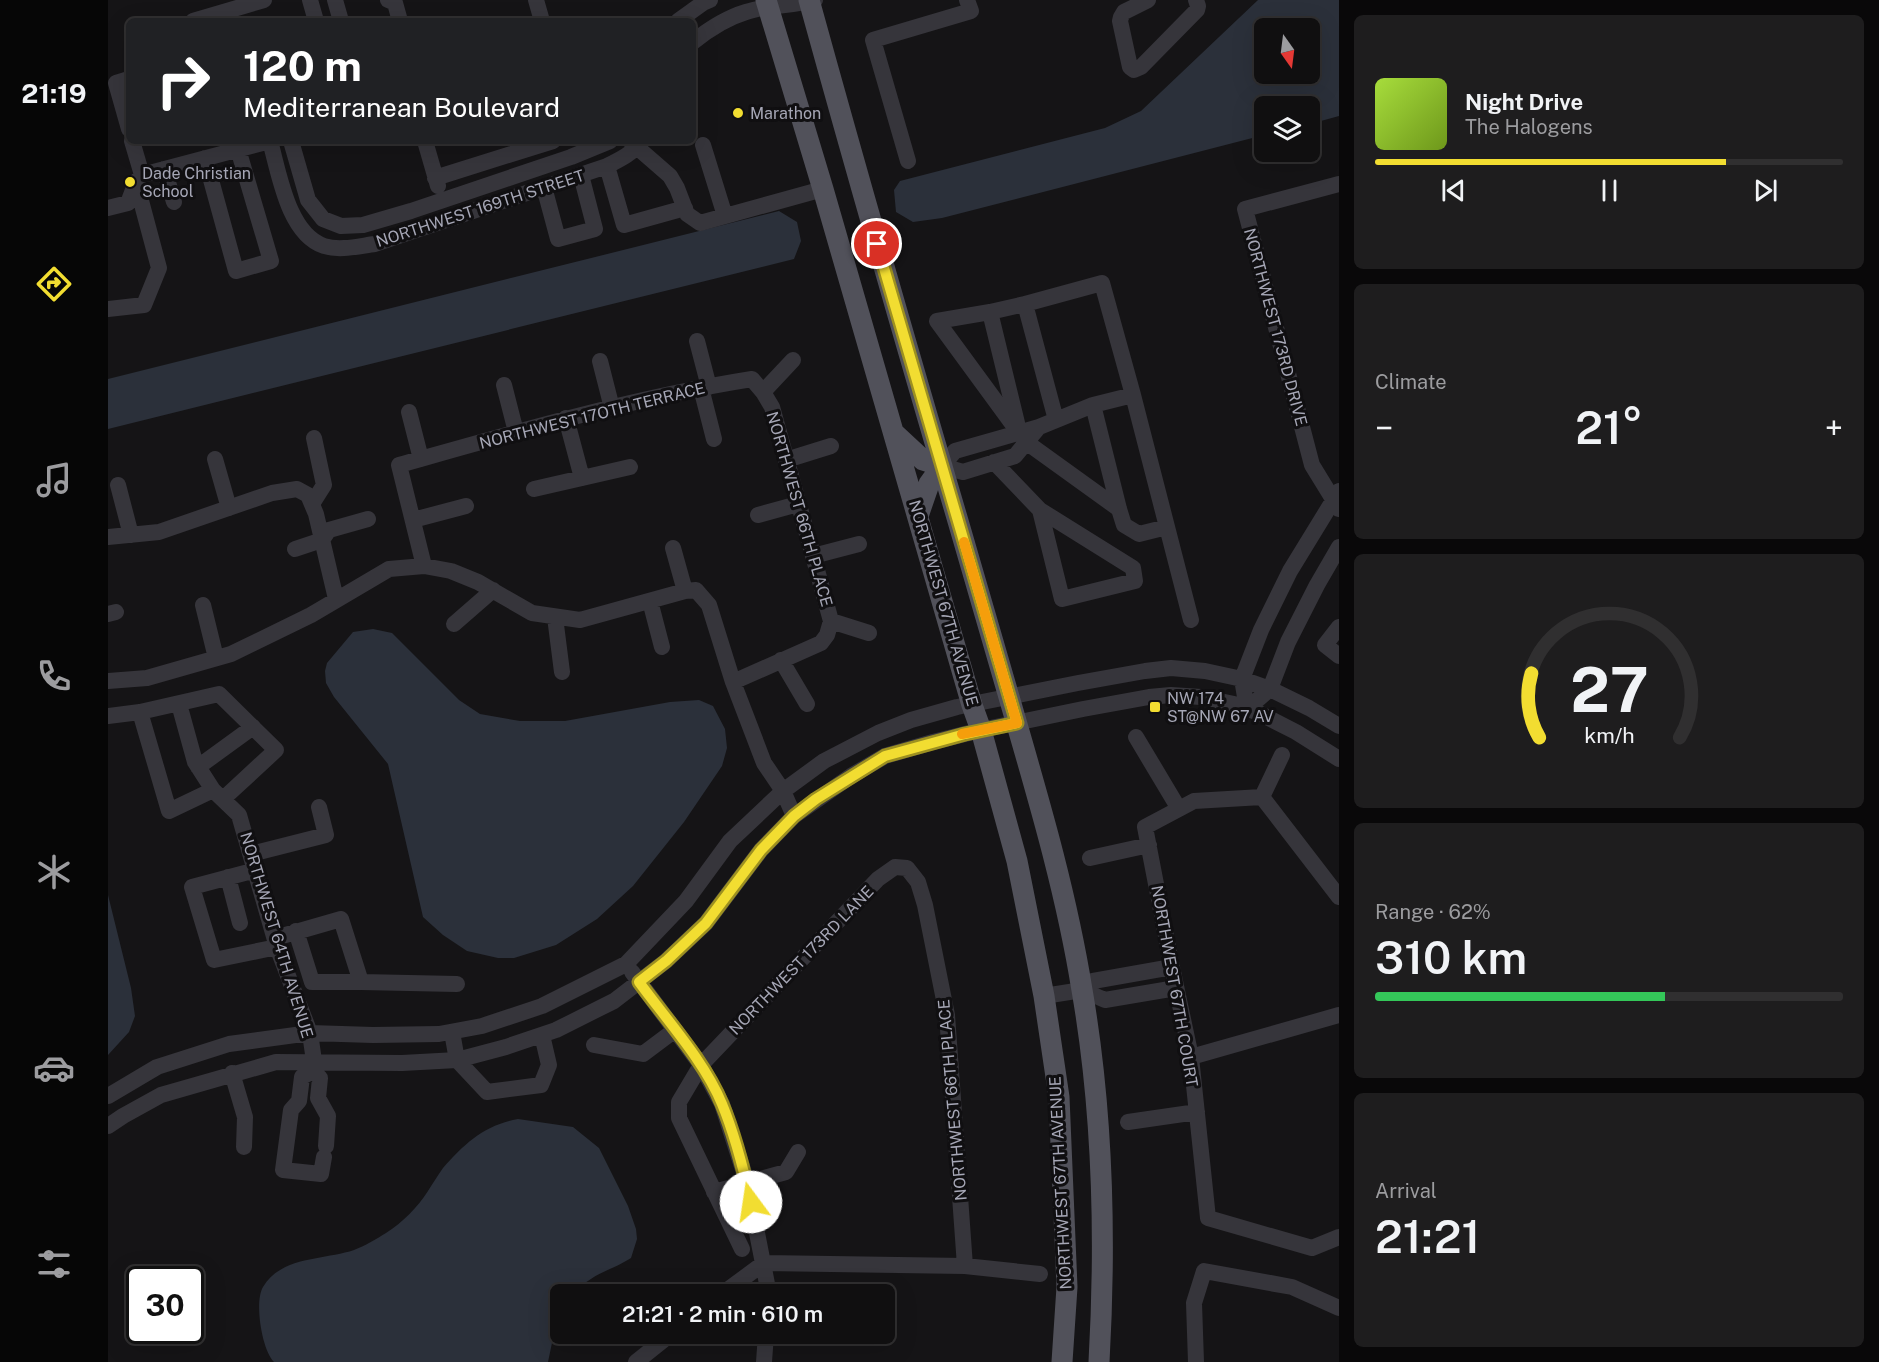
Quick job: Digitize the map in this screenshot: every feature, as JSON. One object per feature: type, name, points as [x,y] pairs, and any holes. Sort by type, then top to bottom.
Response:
[{"type":"main road","points":[[811,0],[852,155],[1054,854],[1082,990],[1095,1095],[1102,1213],[1103,1291],[1099,1362]]},
{"type":"main road","name":"NORTHWEST 67TH AVENUE","points":[[767,4],[981,730],[1017,861],[1044,996],[1059,1097],[1067,1287],[1062,1362]]},
{"type":"main road","points":[[894,434],[923,460],[942,466]]},
{"type":"main road","points":[[918,516],[929,484],[942,466]]},
{"type":"street","points":[[203,18],[264,0]]},
{"type":"street","points":[[310,0],[315,18]]},
{"type":"street","points":[[335,0],[339,18]]},
{"type":"street","points":[[388,0],[395,3],[399,18]]},
{"type":"street","points":[[536,0],[541,18]]},
{"type":"street","points":[[682,18],[710,0]]},
{"type":"street","points":[[696,40],[731,17],[767,4],[811,0]]},
{"type":"street","points":[[908,161],[873,40],[971,11],[967,0]]},
{"type":"street","points":[[1148,0],[1124,12],[1120,21],[1130,67],[1134,70],[1141,67],[1197,10],[1196,0]]},
{"type":"street","points":[[126,80],[116,83],[126,118]]},
{"type":"street","points":[[108,309],[144,305],[159,268],[133,144]]},
{"type":"street","points":[[108,208],[128,202],[139,179],[164,169],[258,144]]},
{"type":"street","name":"NORTHWEST 169TH STREET","points":[[271,144],[285,197],[295,220],[305,234],[323,246],[344,248],[375,244],[607,166],[626,156],[635,144]]},
{"type":"street","name":"NORTHWEST 169TH STREET","points":[[292,144],[308,200],[323,219],[341,226],[363,225],[442,200],[580,147],[595,144]]},
{"type":"street","points":[[426,144],[449,219]]},
{"type":"street","points":[[435,178],[544,144]]},
{"type":"street","points":[[637,144],[670,176],[687,214],[700,223],[823,189]]},
{"type":"street","points":[[703,145],[725,216]]},
{"type":"street","points":[[544,187],[558,239],[596,229],[580,147]]},
{"type":"street","points":[[205,158],[236,271],[271,261],[238,149]]},
{"type":"street","points":[[607,166],[624,225],[685,208]]},
{"type":"street","points":[[164,169],[174,202]]},
{"type":"street","name":"NORTHWEST 173RD DRIVE","points":[[1242,679],[1261,630],[1290,571],[1337,500],[1312,465],[1245,209],[1339,184]]},
{"type":"street","points":[[1119,508],[1023,438],[937,321],[1025,304],[1102,283],[1191,620]]},
{"type":"street","points":[[1025,304],[1056,420]]},
{"type":"street","points":[[990,312],[1023,438],[1015,456],[963,472],[942,466],[955,451],[1023,438],[1039,427],[1093,405],[1133,394]]},
{"type":"street","points":[[697,341],[714,439]]},
{"type":"street","points":[[763,392],[793,360]]},
{"type":"street","points":[[600,361],[612,408]]},
{"type":"street","name":"NORTHWEST 17OTH TERRACE","points":[[413,520],[399,465],[566,418],[705,387],[752,379]]},
{"type":"street","name":"NORTHWEST 66TH PLACE","points":[[752,379],[772,407],[831,621],[827,635],[821,643],[781,660]]},
{"type":"street","points":[[504,385],[516,432]]},
{"type":"street","points":[[1093,405],[1124,525],[1139,534],[1167,527]]},
{"type":"street","points":[[409,412],[421,459]]},
{"type":"street","points":[[566,418],[582,478]]},
{"type":"street","points":[[312,504],[324,485],[314,438]]},
{"type":"street","points":[[786,460],[831,446]]},
{"type":"street","points":[[215,459],[229,508]]},
{"type":"street","points":[[994,462],[1040,510],[1133,568],[1135,581],[1062,599],[1040,510]]},
{"type":"street","points":[[534,489],[630,467]]},
{"type":"street","points":[[118,485],[131,535]]},
{"type":"street","points":[[108,537],[159,532],[272,493],[297,489],[308,495],[316,513],[336,599]]},
{"type":"street","points":[[758,514],[798,504]]},
{"type":"street","points":[[424,566],[413,520],[466,506]]},
{"type":"street","points":[[295,549],[322,540],[329,530],[368,519]]},
{"type":"street","points":[[813,556],[859,544]]},
{"type":"street","points":[[1247,709],[1270,689],[1288,642],[1339,547]]},
{"type":"street","points":[[673,548],[686,591]]},
{"type":"street","points":[[108,681],[147,678],[231,654],[311,615],[389,569],[424,566],[451,571],[478,582],[532,613],[580,620],[696,590],[709,605],[764,763],[783,791],[794,816]]},
{"type":"street","points":[[454,624],[493,590]]},
{"type":"street","points":[[650,601],[662,647]]},
{"type":"street","points":[[203,605],[216,658]]},
{"type":"street","points":[[555,616],[562,672]]},
{"type":"street","points":[[831,621],[869,633]]},
{"type":"street","points":[[1339,627],[1325,645],[1339,656]]},
{"type":"street","points":[[734,682],[781,660],[807,704]]},
{"type":"street","points":[[108,1096],[157,1067],[229,1044],[310,1033],[439,1034],[482,1026],[542,1006],[626,964],[686,901],[730,841],[783,791],[824,761],[911,720],[957,707],[1111,677],[1171,668],[1205,671],[1242,679],[1270,689],[1339,726]]},
{"type":"street","points":[[1242,679],[1247,709]]},
{"type":"street","points":[[108,716],[141,712],[219,694],[276,750],[218,795],[169,811],[141,712]]},
{"type":"street","points":[[108,1126],[161,1095],[276,1062],[313,1066],[457,1060],[556,1030],[614,1001],[666,961],[706,923],[761,850],[794,816],[851,776],[885,756],[981,730],[1138,699],[1171,695],[1234,704],[1296,732],[1339,759]]},
{"type":"street","name":"NORTHWEST 64TH AVENUE","points":[[179,704],[195,762],[218,795],[239,815],[276,942],[310,1033],[313,1066],[320,1078],[318,1098]]},
{"type":"street","points":[[198,767],[253,727]]},
{"type":"street","points":[[889,729],[897,753]]},
{"type":"street","points":[[1136,737],[1179,809],[1194,801],[1262,797]]},
{"type":"street","points":[[1262,797],[1282,755]]},
{"type":"street","points":[[1262,797],[1339,897]]},
{"type":"street","points":[[319,807],[326,835],[254,862],[228,877],[192,887],[214,960],[276,942],[297,932],[341,919],[361,982]]},
{"type":"street","name":"NORTHWEST 67TH COURT","points":[[1179,809],[1145,827],[1191,1057],[1208,1218],[1312,1248],[1339,1237]]},
{"type":"street","points":[[1090,858],[1149,845]]},
{"type":"street","name":"NORTHWEST 173RD LANE","points":[[742,1249],[679,1118],[679,1102],[701,1065],[878,879],[895,867],[907,868]]},
{"type":"street","name":"NORTHWEST 66TH PLACE","points":[[907,868],[918,882],[925,905],[947,1015],[965,1266]]},
{"type":"street","points":[[228,877],[240,923]]},
{"type":"street","points":[[297,932],[312,982],[458,984]]},
{"type":"street","points":[[626,964],[701,1065],[722,1104],[747,1182],[767,1284]]},
{"type":"street","points":[[1044,996],[1082,990],[1094,981],[1172,967]]},
{"type":"street","points":[[1082,990],[1105,1000],[1176,987]]},
{"type":"street","points":[[1191,1057],[1339,1015]]},
{"type":"street","points":[[594,1045],[643,1054],[675,1030]]},
{"type":"street","points":[[452,1032],[457,1060],[487,1092],[541,1085],[549,1065],[542,1035]]},
{"type":"street","points":[[300,1096],[318,1098],[328,1116],[321,1174],[283,1170],[291,1110],[300,1096],[302,1077],[313,1066]]},
{"type":"street","points":[[232,1073],[245,1117],[244,1147]]},
{"type":"street","points":[[1128,1122],[1197,1112]]},
{"type":"street","points":[[714,1192],[786,1172],[798,1152]]},
{"type":"street","points":[[736,1284],[764,1263],[965,1266],[1040,1274]]},
{"type":"street","points":[[1196,1362],[1194,1303],[1204,1271],[1292,1287],[1339,1308]]},
{"type":"street","points":[[636,1362],[657,1344]]},
{"type":"street","points":[[764,1362],[765,1344]]},
{"type":"shaded area","points":[[1258,0],[1339,0],[1339,116],[1320,121],[1320,96],[1254,96],[1254,138],[942,218],[913,222],[896,212],[894,190],[900,181],[1105,128],[1141,111]]},
{"type":"shaded area","points":[[779,211],[797,222],[801,241],[794,259],[108,429],[108,379]]},
{"type":"shaded area","points":[[373,629],[392,633],[459,700],[480,714],[520,721],[565,721],[670,702],[699,700],[713,706],[725,729],[727,748],[722,766],[684,822],[633,886],[597,919],[556,945],[514,958],[498,958],[467,951],[443,935],[423,917],[388,764],[334,697],[326,683],[327,663],[353,632]]},
{"type":"shaded area","points":[[108,895],[131,988],[135,1016],[129,1032],[108,1055]]},
{"type":"shaded area","points":[[518,1119],[573,1127],[599,1148],[628,1206],[636,1229],[637,1239],[631,1258],[584,1284],[550,1284],[552,1344],[548,1362],[274,1362],[266,1347],[259,1314],[260,1294],[271,1277],[292,1264],[354,1250],[386,1233],[414,1209],[443,1168],[459,1151],[476,1136]]},
{"type":"slow traffic","points":[[962,734],[1017,723],[964,542]]},
{"type":"place","name":"Marathon","points":[[738,113]]},
{"type":"place","name":"Dade Christian School","points":[[130,182]]},
{"type":"place","name":"NW 174 ST@NW 67 AV","points":[[1155,707]]},
{"type":"route","points":[[751,1202],[747,1182],[722,1104],[701,1065],[639,982],[666,961],[706,923],[761,850],[794,816],[816,799],[885,756],[933,742],[1017,723],[877,244]]}]
